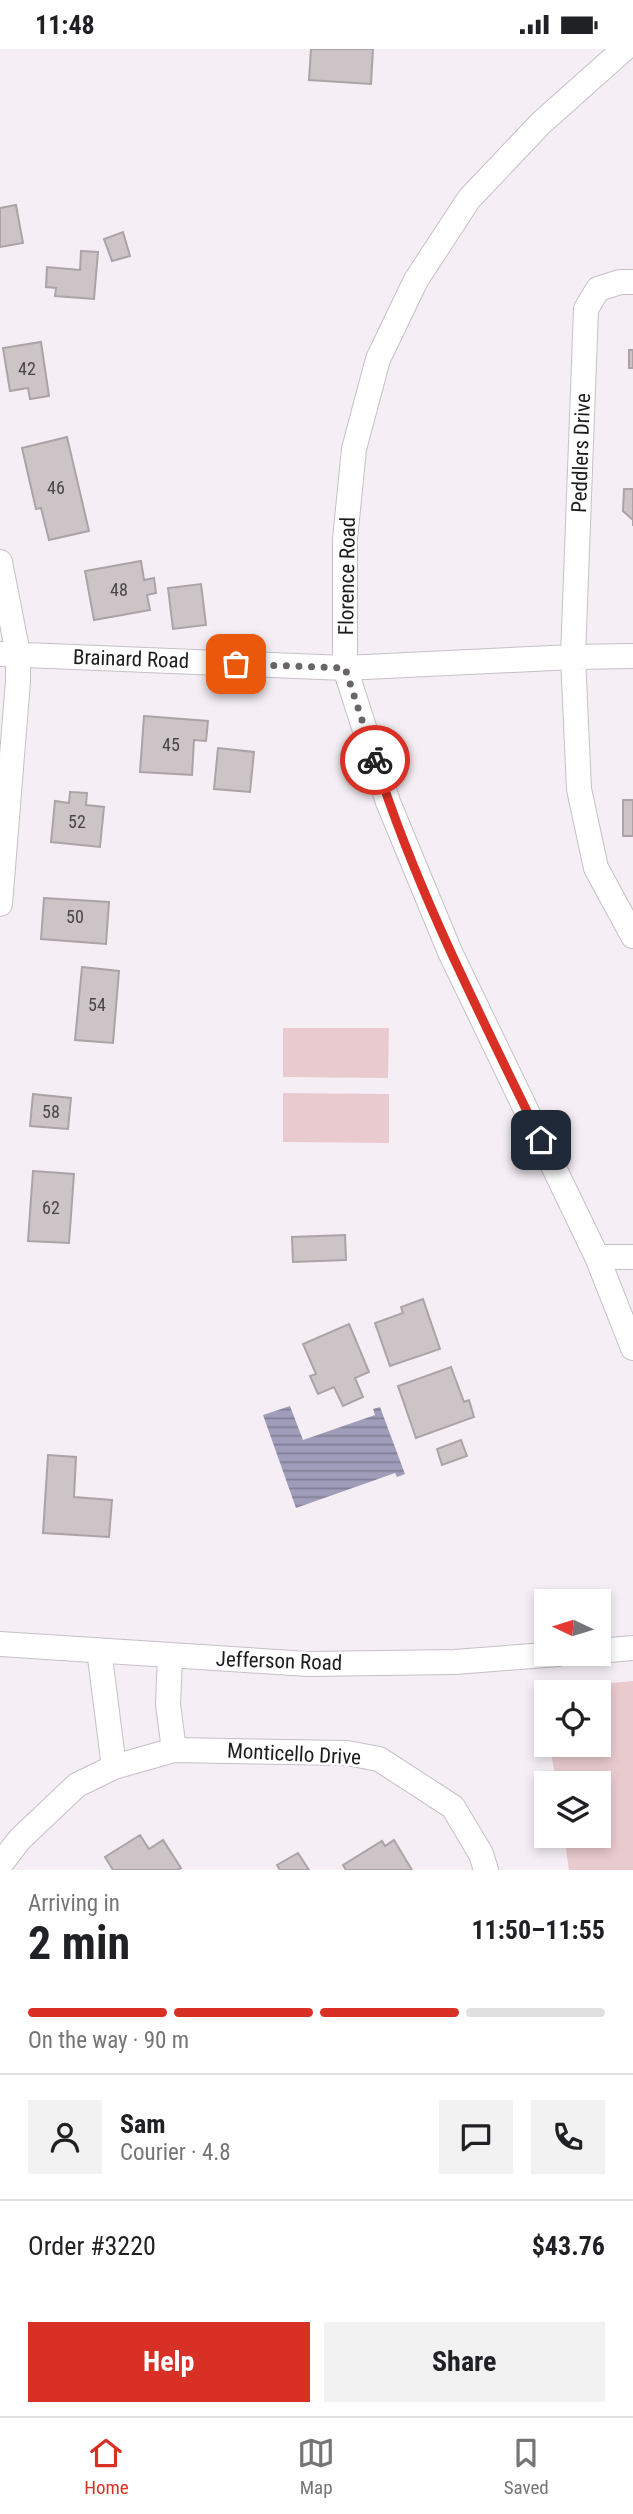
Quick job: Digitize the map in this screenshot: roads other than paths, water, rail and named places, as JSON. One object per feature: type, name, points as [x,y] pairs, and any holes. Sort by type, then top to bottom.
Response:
[{"type":"street","name":"Florence Road","points":[[624,49],[541,123],[469,199],[416,280],[378,359],[353,462],[345,539],[345,668],[388,802],[450,952],[597,1257],[633,1348]]},
{"type":"street","name":"Peddlers Drive","points":[[633,282],[620,282],[598,289],[586,309],[573,657],[579,789],[596,868],[633,936]]},
{"type":"street","points":[[0,562],[9,654],[18,693],[0,904]]},
{"type":"street","name":"Brainard Road","points":[[9,654],[345,668]]},
{"type":"street","points":[[345,668],[633,656]]},
{"type":"street","points":[[597,1257],[633,1257]]},
{"type":"street","name":"Jefferson Road","points":[[0,1644],[308,1664],[455,1662],[534,1656]]},
{"type":"street","points":[[611,1650],[633,1648]]},
{"type":"street","points":[[99,1650],[114,1767]]},
{"type":"street","points":[[170,1656],[169,1715],[174,1750]]},
{"type":"street","name":"Monticello Drive","points":[[0,1865],[20,1839],[77,1785],[114,1767],[174,1750],[347,1753],[379,1759],[453,1807],[481,1854],[486,1870]]},
{"type":"water","points":[[290,1406],[303,1440],[375,1415],[373,1409],[380,1407],[405,1474],[397,1477],[395,1473],[296,1508],[263,1415]]}]
